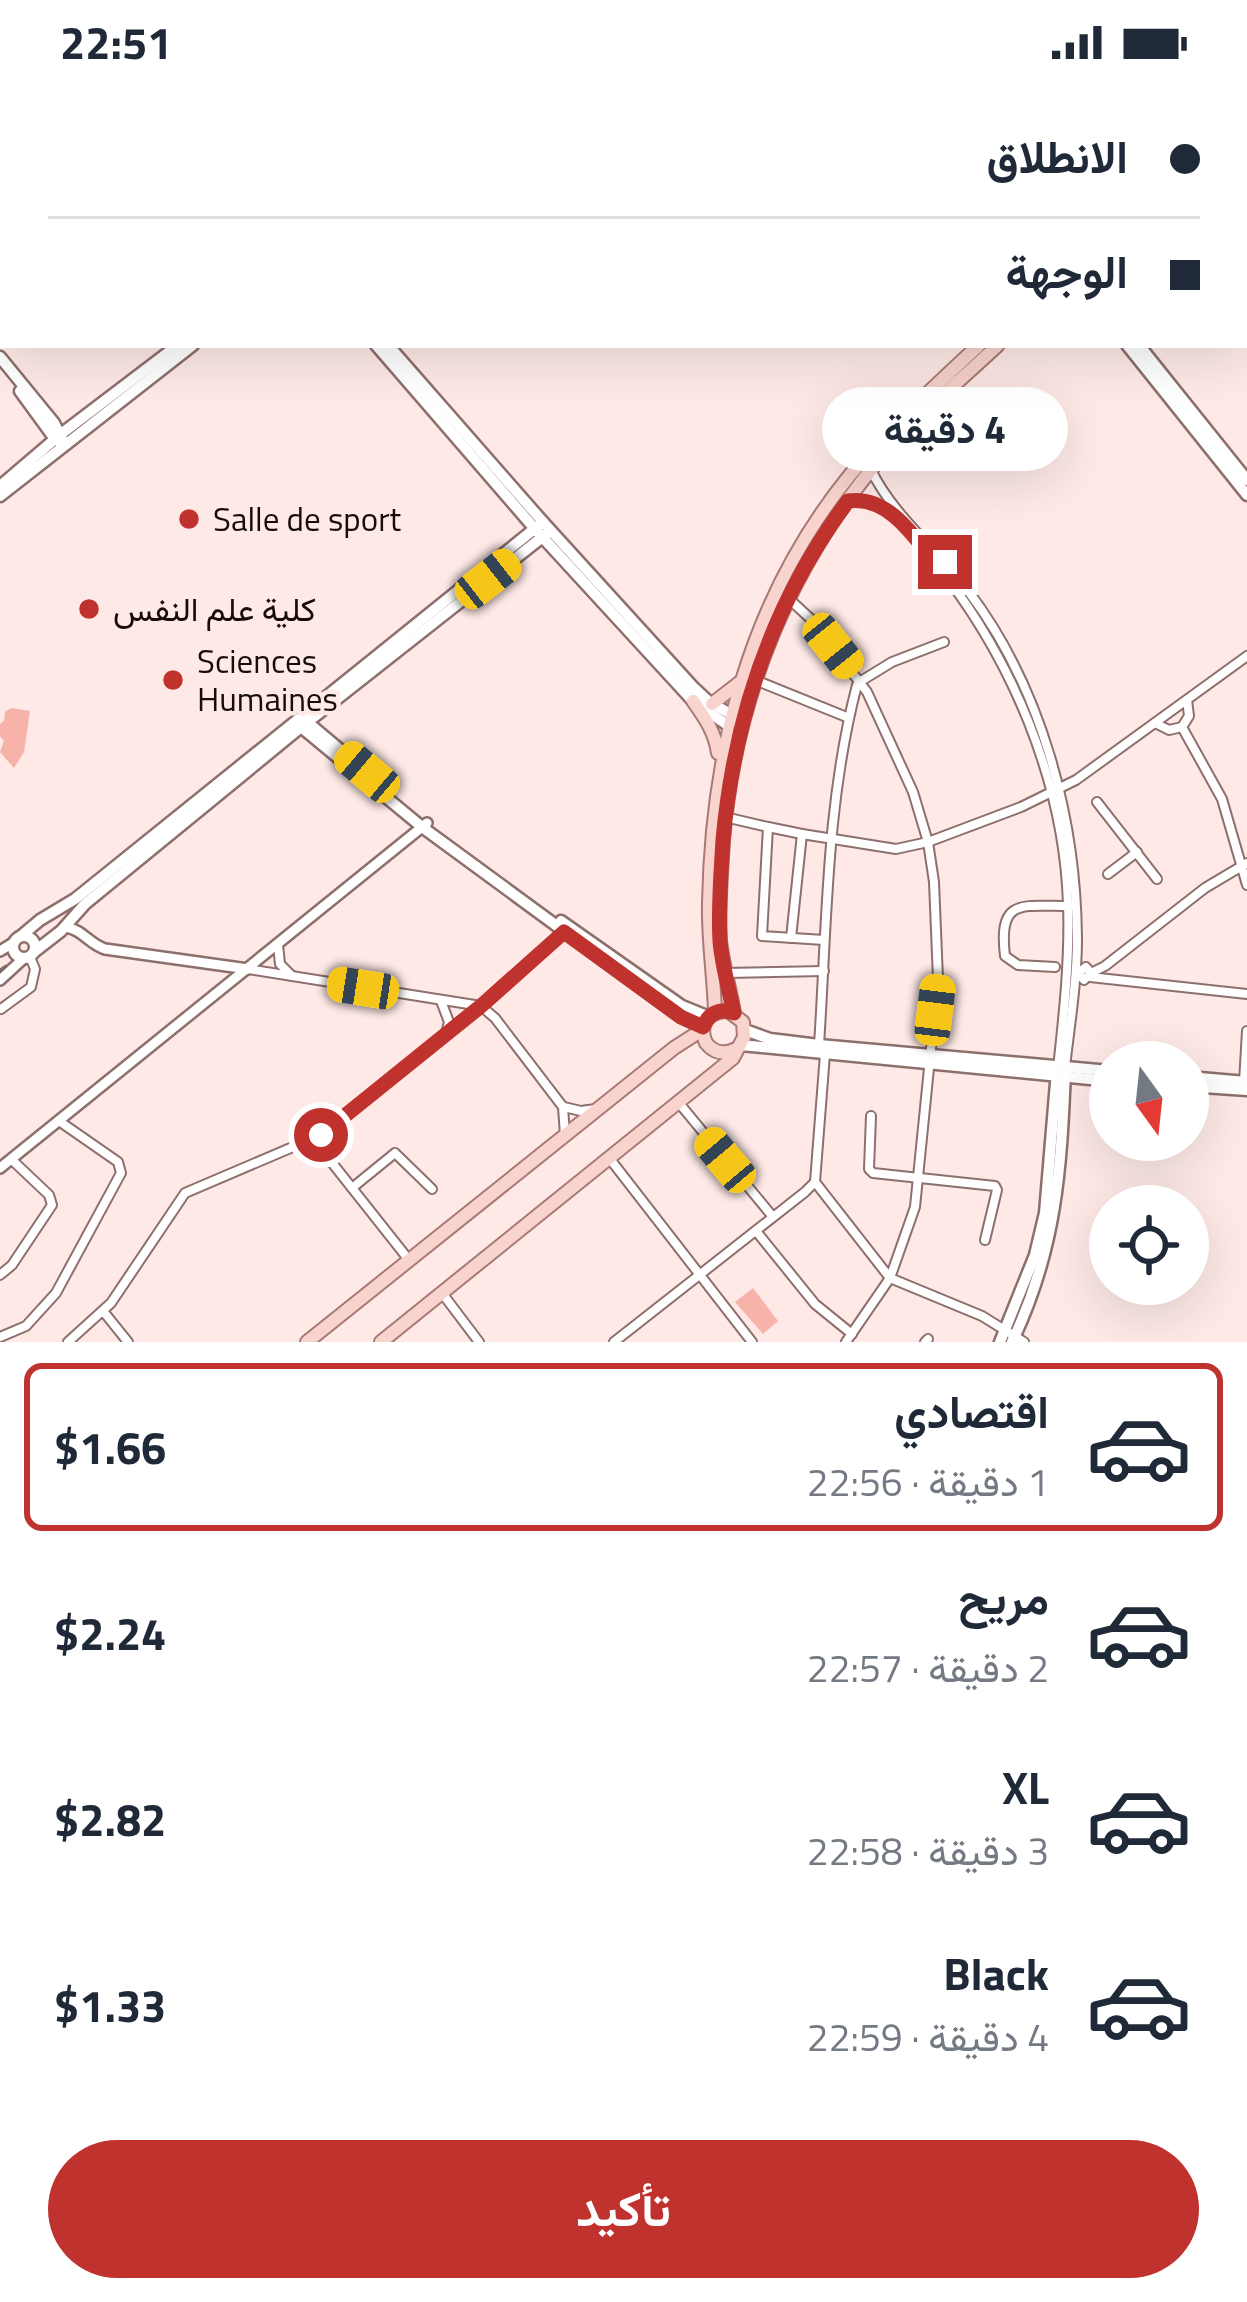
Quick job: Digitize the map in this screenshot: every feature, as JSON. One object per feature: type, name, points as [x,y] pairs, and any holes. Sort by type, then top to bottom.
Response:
[{"type":"main road","points":[[0,486],[174,348]]},
{"type":"main road","points":[[0,496],[60,439],[189,348]]},
{"type":"main road","points":[[379,348],[704,704],[735,723]]},
{"type":"main road","points":[[391,348],[543,530]]},
{"type":"main road","points":[[720,768],[748,681],[754,642],[778,588],[835,496],[900,419],[976,348]]},
{"type":"main road","points":[[704,704],[748,681],[788,598],[848,501],[921,416],[995,348]]},
{"type":"main road","points":[[1130,348],[1242,474]]},
{"type":"main road","points":[[1141,348],[1242,474],[1247,495]]},
{"type":"main road","points":[[0,361],[60,439]]},
{"type":"main road","points":[[72,921],[40,920],[17,939],[15,955],[30,956],[72,921],[302,723],[543,530]]},
{"type":"main road","points":[[704,704],[720,768],[703,1037],[710,1048],[723,1053],[738,1047],[822,1050],[1089,1077]]},
{"type":"main road","points":[[302,723],[425,825],[566,929],[707,1022]]},
{"type":"main road","points":[[381,1342],[727,1063],[738,1047],[745,1030],[734,1013],[724,973],[719,888],[735,723]]},
{"type":"main road","points":[[17,939],[32,938],[35,945],[30,956]]},
{"type":"main road","points":[[307,1342],[707,1022],[734,1013]]},
{"type":"main road","points":[[745,1030],[822,1050]]},
{"type":"main road","points":[[1061,1072],[1089,1071]]},
{"type":"main road","points":[[1011,1339],[1045,1213],[1061,1072]]},
{"type":"main road","points":[[1209,1083],[1245,1086]]},
{"type":"street","points":[[871,470],[889,500],[942,564]]},
{"type":"street","points":[[848,501],[867,500],[885,508],[970,593],[1027,693],[1056,791],[1074,887],[1077,941],[1061,1072]]},
{"type":"street","points":[[755,1232],[849,1338],[890,1278],[915,1207],[938,979],[934,882],[913,793],[861,681],[788,598]]},
{"type":"street","points":[[944,642],[875,670],[861,681],[849,718],[830,838],[815,1182],[890,1278],[982,1316],[1011,1339]]},
{"type":"street","points":[[725,818],[896,848],[928,842],[1056,791],[1246,660]]},
{"type":"street","points":[[748,681],[849,718]]},
{"type":"street","points":[[1155,723],[1169,730],[1181,727],[1189,716],[1187,700]]},
{"type":"street","points":[[1181,727],[1222,799],[1245,863],[1247,885]]},
{"type":"street","points":[[1056,791],[1073,972]]},
{"type":"street","points":[[1097,802],[1157,879]]},
{"type":"street","points":[[0,1168],[425,825]]},
{"type":"street","points":[[768,826],[760,932],[767,937],[824,940]]},
{"type":"street","points":[[791,938],[802,834]]},
{"type":"street","points":[[1108,874],[1137,852]]},
{"type":"street","points":[[1090,975],[1245,863]]},
{"type":"street","points":[[1055,968],[1018,965],[1005,956],[1002,931],[1006,917],[1016,908],[1068,906]]},
{"type":"street","points":[[72,921],[105,950],[481,1006],[562,1107],[566,1135]]},
{"type":"street","points":[[68,1342],[103,1311],[185,1193],[314,1139],[481,1006],[566,929]]},
{"type":"street","points":[[0,951],[17,939]]},
{"type":"street","points":[[278,945],[280,964],[293,977]]},
{"type":"street","points":[[0,980],[30,956],[35,969],[31,987],[1,1009]]},
{"type":"street","points":[[205,965],[215,980],[212,998]]},
{"type":"street","points":[[1073,972],[1086,967],[1090,975]]},
{"type":"street","points":[[724,973],[824,971]]},
{"type":"street","points":[[1090,975],[1247,994]]},
{"type":"street","points":[[441,1000],[448,1015],[446,1034]]},
{"type":"street","points":[[1245,1086],[1247,1030]]},
{"type":"street","points":[[677,1102],[773,1217]]},
{"type":"street","points":[[562,1107],[601,1108]]},
{"type":"street","points":[[871,1116],[871,1172],[995,1186],[985,1240]]},
{"type":"street","points":[[0,1337],[26,1326],[56,1293],[121,1173],[118,1162],[59,1121]]},
{"type":"street","points":[[314,1139],[410,1261]]},
{"type":"street","points":[[352,1188],[395,1154],[432,1189]]},
{"type":"street","points":[[609,1158],[752,1342]]},
{"type":"street","points":[[0,1275],[52,1205],[49,1196],[11,1159]]},
{"type":"street","points":[[614,1342],[815,1182]]},
{"type":"street","points":[[442,1293],[479,1342]]},
{"type":"street","points":[[103,1311],[128,1342]]},
{"type":"shaded area","points":[[11,708],[30,711],[24,752],[14,768],[0,752],[4,741],[0,724]]},
{"type":"shaded area","points":[[753,1288],[778,1321],[763,1334],[735,1302]]},
{"type":"tram line","points":[[0,970],[6,966]]},
{"type":"place","name":"Salle de sport","points":[[189,519]]},
{"type":"place","name":"كلية علم النفس","points":[[89,609]]},
{"type":"place","name":"Sciences Humaines","points":[[173,680]]},
{"type":"route","points":[[321,1135],[564,932],[681,1017],[703,1027],[715,1012],[734,1013],[720,940],[726,804],[747,703],[788,598],[848,501],[867,500],[885,508],[939,567],[945,562]]}]
